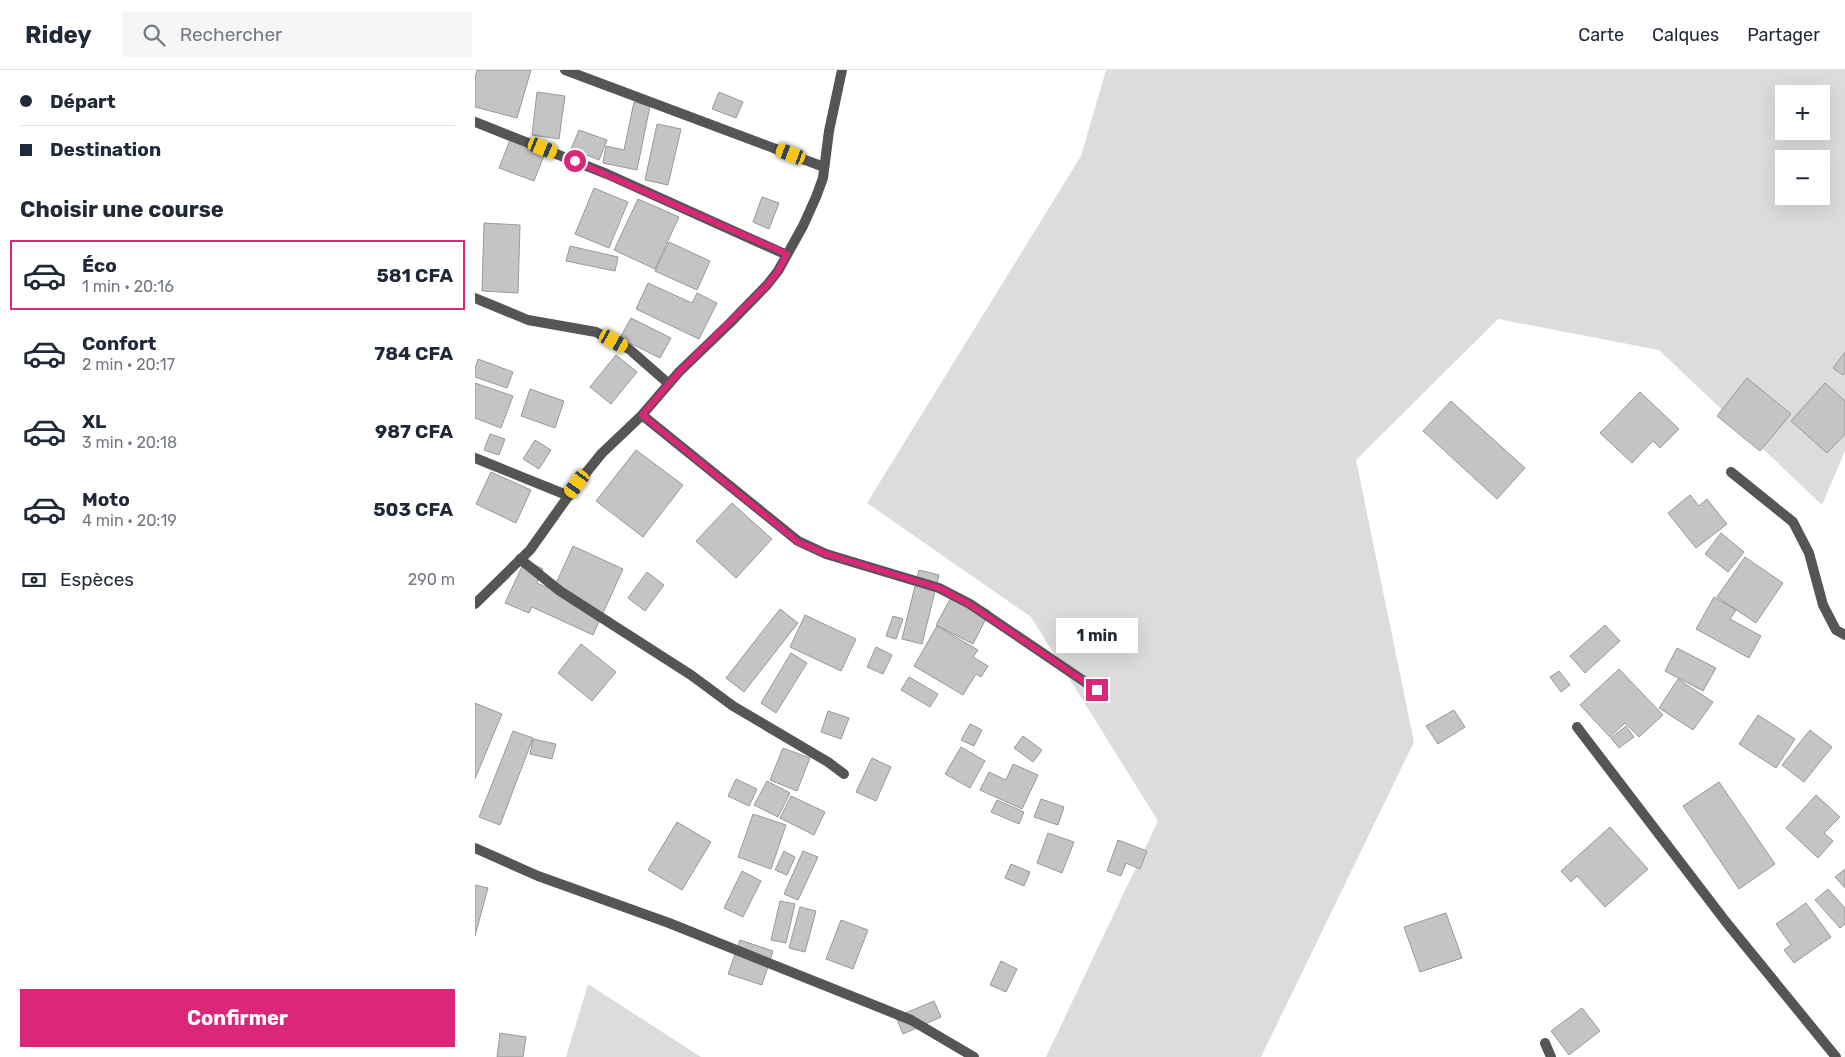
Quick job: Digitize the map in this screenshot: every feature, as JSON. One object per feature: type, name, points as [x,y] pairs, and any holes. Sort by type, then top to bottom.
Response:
[{"type":"street","points":[[565,70],[825,166]]},
{"type":"street","points":[[475,604],[541,536],[569,496],[603,454],[767,285],[778,271],[814,204],[823,178],[829,132],[842,70]]},
{"type":"street","points":[[475,122],[607,174],[787,254]]},
{"type":"street","points":[[475,298],[528,320],[596,332],[629,349],[669,384]]},
{"type":"street","points":[[642,415],[798,542],[826,554],[939,588],[962,600],[1097,690]]},
{"type":"street","points":[[475,458],[569,496]]},
{"type":"street","points":[[1731,472],[1793,522],[1809,553],[1823,605],[1837,630],[1845,636]]},
{"type":"street","points":[[520,559],[560,591],[691,675],[733,706],[828,762],[844,774]]},
{"type":"street","points":[[1577,727],[1726,922],[1836,1057]]},
{"type":"street","points":[[475,848],[538,876],[669,923],[911,1020],[974,1057]]},
{"type":"street","points":[[1545,1043],[1551,1057]]},
{"type":"shaded area","points":[[1106,70],[1845,70],[1845,451],[1822,505],[1659,350],[1498,319],[1356,460],[1414,742],[1261,1057],[1046,1057],[1158,821],[1031,617],[867,503],[1081,156]]},
{"type":"shaded area","points":[[588,984],[701,1057],[566,1057]]},
{"type":"building","points":[[477,70],[531,70],[517,118],[475,107],[475,78]]},
{"type":"building","points":[[537,92],[565,96],[559,139],[532,135]]},
{"type":"building","points":[[719,92],[743,102],[736,118],[712,109]]},
{"type":"building","points":[[634,102],[650,106],[637,170],[603,163],[606,146],[624,150]]},
{"type":"building","points":[[657,124],[681,129],[668,185],[645,180]]},
{"type":"building","points":[[579,130],[607,140],[599,160],[571,149]]},
{"type":"building","points":[[510,140],[545,153],[534,181],[499,168]]},
{"type":"building","points":[[594,188],[628,202],[609,248],[575,234]]},
{"type":"building","points":[[762,197],[779,203],[769,229],[753,222]]},
{"type":"building","points":[[638,199],[679,217],[655,269],[614,250]]},
{"type":"building","points":[[484,223],[520,225],[518,293],[482,291]]},
{"type":"building","points":[[669,242],[710,261],[697,290],[655,271]]},
{"type":"building","points":[[570,246],[618,257],[615,271],[566,261]]},
{"type":"building","points":[[648,283],[692,303],[697,293],[717,303],[699,339],[636,309]]},
{"type":"building","points":[[631,318],[671,338],[660,358],[620,338]]},
{"type":"building","points":[[1845,352],[1845,372],[1843,375],[1833,368]]},
{"type":"building","points":[[616,355],[637,372],[611,404],[590,387]]},
{"type":"building","points":[[478,359],[513,372],[507,388],[475,377]]},
{"type":"building","points":[[1747,378],[1791,414],[1760,451],[1717,416]]},
{"type":"building","points":[[475,383],[513,396],[501,428],[475,418]]},
{"type":"building","points":[[1825,383],[1845,401],[1845,434],[1827,453],[1791,421]]},
{"type":"building","points":[[530,389],[564,401],[555,428],[521,416]]},
{"type":"building","points":[[1640,392],[1679,429],[1660,448],[1653,441],[1632,463],[1600,433]]},
{"type":"building","points":[[1451,401],[1525,468],[1497,499],[1423,431]]},
{"type":"building","points":[[490,434],[505,439],[499,455],[484,450]]},
{"type":"building","points":[[535,440],[551,450],[539,469],[523,459]]},
{"type":"building","points":[[636,450],[683,485],[643,537],[596,501]]},
{"type":"building","points":[[491,472],[531,490],[516,523],[476,504]]},
{"type":"building","points":[[1690,495],[1699,506],[1707,499],[1727,524],[1696,548],[1668,513]]},
{"type":"building","points":[[732,503],[772,539],[736,578],[696,541]]},
{"type":"building","points":[[1721,533],[1744,552],[1728,572],[1705,554]]},
{"type":"building","points":[[573,546],[623,569],[593,635],[532,607],[529,613],[505,603],[525,560],[543,569],[537,583],[553,590]]},
{"type":"building","points":[[1745,557],[1783,583],[1756,623],[1717,597]]},
{"type":"building","points":[[919,570],[939,575],[922,644],[902,639]]},
{"type":"building","points":[[647,572],[664,585],[645,611],[628,598]]},
{"type":"building","points":[[954,592],[990,611],[973,644],[936,625]]},
{"type":"building","points":[[1714,597],[1736,610],[1730,619],[1761,636],[1749,658],[1696,629]]},
{"type":"building","points":[[780,609],[798,623],[744,692],[726,678]]},
{"type":"building","points":[[805,615],[856,639],[841,671],[790,647]]},
{"type":"building","points":[[893,616],[903,619],[896,639],[886,636]]},
{"type":"building","points":[[1605,625],[1620,641],[1585,673],[1570,656]]},
{"type":"building","points":[[937,626],[978,650],[973,657],[988,666],[981,677],[976,674],[963,695],[914,666]]},
{"type":"building","points":[[581,644],[616,672],[592,701],[558,673]]},
{"type":"building","points":[[876,647],[892,655],[883,674],[867,667]]},
{"type":"building","points":[[1677,648],[1716,668],[1703,691],[1665,671]]},
{"type":"building","points":[[791,653],[807,663],[776,713],[761,703]]},
{"type":"building","points":[[1619,669],[1663,715],[1639,737],[1625,723],[1610,737],[1580,705]]},
{"type":"building","points":[[1559,671],[1570,685],[1561,692],[1550,677]]},
{"type":"building","points":[[909,677],[938,694],[930,707],[901,690]]},
{"type":"building","points":[[1678,679],[1713,702],[1693,730],[1659,708]]},
{"type":"building","points":[[475,703],[502,714],[475,779]]},
{"type":"building","points":[[1454,710],[1465,727],[1438,744],[1426,726]]},
{"type":"building","points":[[828,711],[849,718],[841,739],[821,732]]},
{"type":"building","points":[[1758,715],[1795,739],[1776,768],[1739,744]]},
{"type":"building","points":[[970,724],[982,730],[974,746],[961,740]]},
{"type":"building","points":[[1626,726],[1634,737],[1619,748],[1611,738]]},
{"type":"building","points":[[1810,730],[1832,747],[1804,782],[1782,765]]},
{"type":"building","points":[[513,731],[533,738],[500,825],[479,817]]},
{"type":"building","points":[[1023,736],[1042,750],[1033,762],[1014,748]]},
{"type":"building","points":[[533,739],[556,744],[552,759],[530,754]]},
{"type":"building","points":[[961,747],[985,761],[970,788],[945,774]]},
{"type":"building","points":[[783,748],[810,758],[797,791],[770,780]]},
{"type":"building","points":[[872,758],[891,767],[876,801],[856,792]]},
{"type":"building","points":[[1013,764],[1038,775],[1022,809],[980,790],[989,772],[1006,780]]},
{"type":"building","points":[[736,779],[757,789],[749,806],[728,796]]},
{"type":"building","points":[[767,781],[790,793],[778,817],[754,805]]},
{"type":"building","points":[[1719,782],[1775,864],[1739,889],[1683,806]]},
{"type":"building","points":[[1816,795],[1840,817],[1824,833],[1833,841],[1818,858],[1786,828]]},
{"type":"building","points":[[791,796],[825,812],[814,835],[780,818]]},
{"type":"building","points":[[1041,799],[1064,807],[1058,825],[1034,817]]},
{"type":"building","points":[[997,800],[1024,812],[1019,824],[991,812]]},
{"type":"building","points":[[753,814],[786,825],[771,869],[738,857]]},
{"type":"building","points":[[677,822],[711,842],[682,890],[648,870]]},
{"type":"building","points":[[1610,827],[1648,869],[1605,907],[1577,876],[1571,882],[1561,871]]},
{"type":"building","points":[[1048,833],[1074,842],[1062,873],[1037,863]]},
{"type":"building","points":[[1118,840],[1147,851],[1140,869],[1126,863],[1121,876],[1107,871]]},
{"type":"building","points":[[784,851],[795,857],[787,875],[775,870]]},
{"type":"building","points":[[803,851],[818,857],[798,900],[784,894]]},
{"type":"building","points":[[1011,864],[1030,872],[1024,886],[1005,878]]},
{"type":"building","points":[[1845,869],[1845,888],[1835,877]]},
{"type":"building","points":[[742,871],[761,881],[743,917],[724,908]]},
{"type":"building","points":[[475,885],[488,888],[475,936]]},
{"type":"building","points":[[1828,889],[1845,908],[1845,924],[1840,928],[1815,900]]},
{"type":"building","points":[[780,901],[795,904],[786,943],[771,940]]},
{"type":"building","points":[[1806,903],[1831,937],[1794,963],[1784,950],[1791,945],[1776,924]]},
{"type":"building","points":[[800,907],[816,911],[805,952],[789,948]]},
{"type":"building","points":[[1446,913],[1462,958],[1420,972],[1404,927]]},
{"type":"building","points":[[841,920],[868,930],[853,969],[826,959]]},
{"type":"building","points":[[740,940],[773,951],[762,985],[728,974]]},
{"type":"building","points":[[1001,961],[1017,969],[1006,992],[990,985]]},
{"type":"building","points":[[934,1001],[941,1017],[903,1034],[896,1017]]},
{"type":"building","points":[[1582,1008],[1600,1031],[1569,1055],[1551,1031]]},
{"type":"building","points":[[500,1033],[526,1037],[523,1057],[497,1057]]},
{"type":"route","points":[[575,161],[787,254],[778,271],[767,285],[679,372],[642,415],[798,542],[826,554],[939,588],[969,604],[1097,690]]}]
